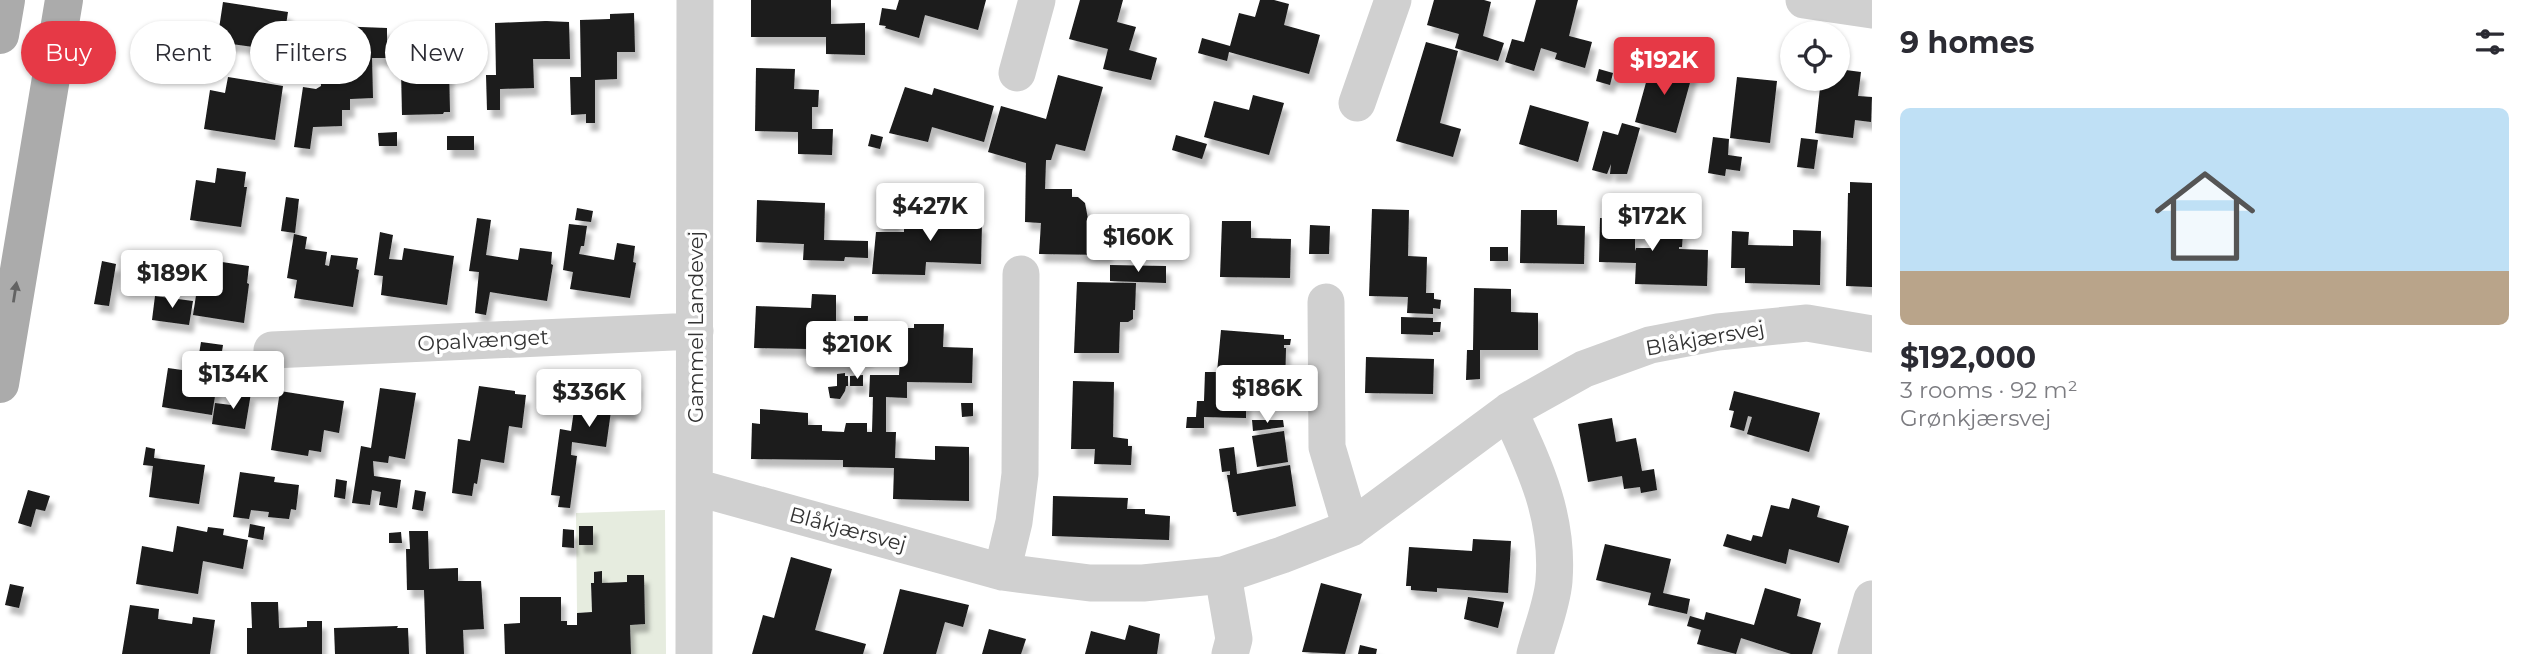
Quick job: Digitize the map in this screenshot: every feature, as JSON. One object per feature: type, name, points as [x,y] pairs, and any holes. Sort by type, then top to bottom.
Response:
[{"type":"main road","points":[[0,35],[6,0]]},
{"type":"main road","points":[[0,384],[64,0]]},
{"type":"street","name":"Gammel Landevej","points":[[694,654],[695,0]]},
{"type":"street","points":[[1017,73],[1037,0]]},
{"type":"street","points":[[1357,103],[1393,0]]},
{"type":"street","points":[[1804,0],[1872,10]]},
{"type":"street","points":[[1002,572],[1014,522],[1020,474],[1021,274]]},
{"type":"street","points":[[1326,302],[1327,447],[1351,528]]},
{"type":"street","name":"Blåkjærsvej","points":[[695,487],[1002,572],[1090,583],[1143,583],[1223,575],[1351,528],[1509,411],[1584,369],[1650,345],[1718,332],[1807,323],[1872,334]]},
{"type":"street","name":"Opalvænget","points":[[272,349],[695,331]]},
{"type":"street","points":[[1509,411],[1541,482],[1554,535],[1554,583],[1535,654]]},
{"type":"street","points":[[1223,575],[1234,639],[1230,654]]},
{"type":"street","points":[[1856,654],[1872,599]]},
{"type":"shaded area","points":[[665,510],[666,654],[631,654],[630,625],[645,624],[644,575],[627,575],[627,582],[602,583],[602,572],[594,572],[594,583],[591,584],[592,612],[577,613],[576,513]]},
{"type":"building","points":[[751,0],[831,0],[831,24],[865,23],[865,55],[826,54],[826,37],[751,37]]},
{"type":"building","points":[[899,0],[986,0],[978,30],[925,15],[919,38],[879,25],[882,8],[896,10]]},
{"type":"building","points":[[1080,0],[1123,0],[1117,22],[1136,27],[1129,50],[1157,58],[1151,80],[1103,69],[1108,49],[1069,39]]},
{"type":"building","points":[[1260,0],[1289,4],[1284,25],[1320,35],[1309,74],[1229,52],[1227,61],[1198,53],[1202,38],[1230,46],[1239,13],[1255,17]]},
{"type":"building","points":[[1434,0],[1491,2],[1483,36],[1504,43],[1498,61],[1455,48],[1459,34],[1427,25]]},
{"type":"building","points":[[1536,0],[1578,0],[1569,36],[1592,42],[1585,68],[1555,59],[1557,53],[1541,48],[1534,71],[1505,62],[1512,39],[1524,42]]},
{"type":"building","points":[[223,2],[288,12],[287,21],[250,21],[250,47],[236,45],[236,21],[220,21]]},
{"type":"building","points":[[634,13],[635,52],[617,52],[617,79],[595,80],[595,123],[586,123],[586,114],[571,115],[570,77],[581,77],[580,20],[610,19],[610,14]]},
{"type":"building","points":[[569,22],[570,59],[533,59],[534,88],[500,89],[500,110],[487,110],[488,75],[496,75],[495,23]]},
{"type":"building","points":[[371,27],[385,28],[385,58],[372,58],[373,98],[350,99],[350,110],[342,110],[342,126],[313,127],[310,149],[294,147],[303,87],[316,89],[321,86],[371,84]]},
{"type":"building","points":[[1426,42],[1458,51],[1440,123],[1461,129],[1453,157],[1396,141]]},
{"type":"building","points":[[1652,61],[1693,72],[1676,133],[1635,122]]},
{"type":"building","points":[[756,68],[795,69],[794,89],[819,90],[818,107],[812,107],[812,129],[833,129],[832,155],[798,154],[798,132],[755,131]]},
{"type":"building","points":[[1599,69],[1613,73],[1610,85],[1596,81]]},
{"type":"building","points":[[1850,71],[1861,72],[1858,96],[1872,97],[1871,122],[1855,120],[1853,138],[1815,133],[1820,91],[1850,91]]},
{"type":"building","points":[[1058,75],[1103,87],[1085,151],[1056,144],[1051,160],[1046,160],[1045,189],[1072,189],[1072,197],[1078,197],[1085,203],[1088,219],[1108,219],[1108,255],[1039,254],[1041,223],[1025,222],[1026,163],[988,152],[1001,106],[1046,119]]},
{"type":"building","points":[[1737,77],[1777,81],[1770,143],[1730,138]]},
{"type":"building","points":[[236,78],[250,81],[250,84],[283,86],[275,140],[204,129],[210,90],[225,93],[227,84],[236,84]]},
{"type":"building","points":[[401,84],[449,84],[450,112],[402,115]]},
{"type":"building","points":[[905,87],[932,95],[934,88],[994,106],[984,142],[932,127],[928,142],[889,133]]},
{"type":"building","points":[[1253,95],[1284,103],[1269,155],[1204,137],[1214,101],[1249,110]]},
{"type":"building","points":[[1530,105],[1589,122],[1578,162],[1519,144]]},
{"type":"building","points":[[1622,123],[1640,128],[1627,174],[1610,174],[1611,164],[1607,174],[1592,170],[1603,131],[1618,135]]},
{"type":"building","points":[[397,132],[397,146],[379,146],[378,133]]},
{"type":"building","points":[[871,134],[883,137],[880,149],[868,146]]},
{"type":"building","points":[[1176,135],[1207,144],[1202,159],[1172,150]]},
{"type":"building","points":[[447,136],[474,136],[474,150],[447,150]]},
{"type":"building","points":[[1713,137],[1729,139],[1728,155],[1742,157],[1740,171],[1726,169],[1725,176],[1708,173]]},
{"type":"building","points":[[1801,138],[1818,140],[1814,169],[1797,167]]},
{"type":"building","points":[[217,168],[246,172],[244,187],[247,187],[241,227],[190,220],[196,180],[215,183]]},
{"type":"building","points":[[1850,182],[1872,183],[1872,287],[1846,286]]},
{"type":"building","points":[[286,197],[299,199],[295,233],[281,231]]},
{"type":"building","points":[[757,200],[825,203],[824,240],[868,241],[868,258],[845,257],[844,261],[803,260],[804,244],[756,242]]},
{"type":"building","points":[[940,200],[968,200],[967,224],[982,224],[981,264],[926,262],[925,275],[872,274],[876,232],[904,232],[904,222],[939,223]]},
{"type":"building","points":[[577,208],[593,211],[591,222],[575,220]]},
{"type":"building","points":[[1372,209],[1409,210],[1408,256],[1427,257],[1426,293],[1434,293],[1434,299],[1441,300],[1440,309],[1433,308],[1433,314],[1407,313],[1408,297],[1369,296]]},
{"type":"building","points":[[1521,210],[1557,210],[1557,225],[1585,226],[1584,264],[1520,263]]},
{"type":"building","points":[[878,213],[897,213],[896,225],[878,224]]},
{"type":"building","points":[[1622,213],[1641,213],[1640,237],[1635,237],[1635,251],[1636,248],[1653,248],[1654,226],[1679,227],[1679,231],[1683,231],[1682,247],[1679,249],[1708,250],[1707,286],[1635,284],[1636,263],[1599,262],[1600,218],[1621,219]]},
{"type":"building","points":[[477,218],[491,220],[486,255],[518,260],[520,248],[552,252],[553,265],[547,301],[490,292],[486,315],[475,313],[479,272],[469,271]]},
{"type":"building","points":[[1222,221],[1251,221],[1251,238],[1291,239],[1290,278],[1220,277]]},
{"type":"building","points":[[569,224],[587,226],[584,246],[581,246],[579,254],[614,260],[617,243],[635,246],[633,262],[636,263],[630,298],[570,289],[573,272],[563,270]]},
{"type":"building","points":[[1310,225],[1330,226],[1329,254],[1309,254]]},
{"type":"building","points":[[1140,229],[1157,230],[1156,242],[1140,242]]},
{"type":"building","points":[[1793,230],[1821,231],[1820,285],[1745,283],[1745,268],[1731,268],[1732,231],[1749,232],[1748,245],[1793,246]]},
{"type":"building","points":[[380,232],[393,235],[389,259],[402,260],[404,248],[454,256],[447,305],[381,295],[383,276],[374,275]]},
{"type":"building","points":[[294,234],[307,237],[305,249],[327,252],[325,265],[329,266],[331,255],[358,258],[356,269],[359,270],[353,307],[294,298],[297,280],[287,278]]},
{"type":"building","points":[[1490,247],[1508,247],[1508,261],[1490,261]]},
{"type":"building","points":[[102,261],[116,264],[109,306],[94,304]]},
{"type":"building","points":[[215,261],[249,266],[244,323],[193,315],[199,276],[212,278]]},
{"type":"building","points":[[1110,265],[1166,266],[1166,283],[1110,281]]},
{"type":"building","points":[[1077,282],[1136,283],[1133,319],[1120,322],[1119,353],[1074,353]]},
{"type":"building","points":[[1474,288],[1511,289],[1511,312],[1538,313],[1538,350],[1480,350],[1480,379],[1466,380],[1467,350],[1473,350]]},
{"type":"building","points":[[812,294],[836,295],[836,340],[869,345],[869,359],[854,359],[854,367],[809,365],[810,349],[754,348],[756,306],[811,308]]},
{"type":"building","points":[[155,296],[193,301],[189,325],[152,320]]},
{"type":"building","points":[[854,316],[868,316],[867,338],[850,338]]},
{"type":"building","points":[[1401,317],[1433,318],[1433,322],[1441,322],[1440,332],[1433,332],[1433,335],[1401,334]]},
{"type":"building","points":[[914,324],[944,324],[943,347],[973,348],[972,383],[907,382],[907,398],[886,397],[886,432],[896,432],[895,458],[935,460],[935,446],[969,447],[969,501],[893,499],[894,468],[843,467],[843,460],[751,459],[752,423],[760,424],[760,409],[808,413],[808,425],[822,425],[822,431],[844,432],[846,423],[867,423],[867,432],[872,432],[873,397],[869,397],[870,375],[899,375],[902,328],[914,328]]},
{"type":"building","points":[[1221,330],[1284,335],[1284,339],[1291,339],[1290,345],[1284,345],[1285,388],[1221,387],[1221,400],[1246,400],[1246,418],[1204,417],[1204,428],[1186,428],[1187,417],[1196,417],[1197,401],[1204,401],[1205,372],[1217,372]]},
{"type":"building","points":[[201,342],[223,345],[212,415],[162,407],[168,368],[196,372]]},
{"type":"building","points":[[1366,357],[1434,359],[1433,394],[1365,393]]},
{"type":"building","points":[[845,373],[845,376],[848,376],[848,386],[845,391],[840,399],[830,398],[828,387],[837,386],[837,374]]},
{"type":"building","points":[[863,375],[863,386],[850,386],[850,376]]},
{"type":"building","points":[[609,380],[637,383],[633,414],[611,411],[606,447],[572,442],[571,455],[577,456],[570,508],[558,507],[560,496],[551,495],[560,429],[571,431],[578,382],[608,387]]},
{"type":"building","points":[[1073,381],[1114,382],[1113,437],[1128,439],[1128,446],[1132,446],[1131,465],[1094,464],[1095,449],[1071,449]]},
{"type":"building","points":[[479,386],[526,395],[522,428],[509,426],[504,463],[481,459],[472,496],[452,493],[458,439],[470,441]]},
{"type":"building","points":[[380,388],[416,393],[405,459],[389,456],[388,463],[373,461],[374,476],[401,480],[397,508],[379,505],[381,492],[372,490],[370,505],[352,503],[361,446],[371,448]]},
{"type":"building","points":[[233,391],[251,393],[245,429],[212,424],[215,403],[231,405]]},
{"type":"building","points":[[280,391],[344,401],[339,433],[324,430],[321,452],[309,450],[308,456],[271,450]]},
{"type":"building","points":[[1734,391],[1820,413],[1809,452],[1747,434],[1752,417],[1748,416],[1744,431],[1730,427],[1734,411],[1729,410]]},
{"type":"building","points":[[961,403],[973,403],[973,416],[962,417]]},
{"type":"building","points":[[1612,418],[1616,442],[1636,438],[1642,471],[1654,469],[1657,490],[1641,493],[1640,487],[1624,489],[1622,476],[1588,482],[1578,424]]},
{"type":"building","points":[[1252,420],[1283,420],[1284,427],[1253,431]]},
{"type":"building","points":[[1284,431],[1288,462],[1257,467],[1252,436]]},
{"type":"building","points":[[146,447],[155,449],[154,458],[205,465],[199,504],[149,497],[153,466],[143,465]]},
{"type":"building","points":[[1234,447],[1237,474],[1290,465],[1296,506],[1237,516],[1236,512],[1233,512],[1227,475],[1230,475],[1230,471],[1222,472],[1219,449]]},
{"type":"building","points":[[240,472],[275,477],[274,482],[299,485],[296,510],[291,509],[289,519],[268,517],[269,512],[251,510],[249,519],[233,517]]},
{"type":"building","points":[[336,479],[347,481],[345,499],[334,497]]},
{"type":"building","points":[[28,490],[50,496],[45,511],[36,509],[31,527],[18,523]]},
{"type":"building","points":[[415,490],[426,492],[423,511],[412,509]]},
{"type":"building","points":[[1053,496],[1128,498],[1127,509],[1145,509],[1145,514],[1170,516],[1169,540],[1052,536]]},
{"type":"building","points":[[1792,498],[1820,506],[1817,517],[1849,526],[1839,563],[1789,549],[1786,564],[1723,546],[1727,534],[1751,541],[1753,535],[1762,537],[1771,505],[1789,509]]},
{"type":"building","points":[[250,524],[265,527],[263,540],[248,537]]},
{"type":"building","points":[[177,526],[207,532],[208,527],[224,529],[223,535],[248,540],[243,569],[203,561],[198,594],[136,584],[142,546],[173,552]]},
{"type":"building","points":[[579,526],[593,526],[593,545],[579,545]]},
{"type":"building","points":[[563,529],[574,530],[574,548],[562,547]]},
{"type":"building","points":[[409,531],[428,531],[429,569],[458,568],[458,581],[481,581],[484,629],[463,630],[464,654],[426,654],[424,590],[407,590],[406,549],[410,549]]},
{"type":"building","points":[[401,532],[402,543],[389,543],[389,533]]},
{"type":"building","points":[[1473,539],[1511,541],[1508,593],[1437,588],[1437,592],[1411,590],[1411,586],[1406,586],[1409,547],[1472,551]]},
{"type":"building","points":[[1605,544],[1671,559],[1663,593],[1690,599],[1687,614],[1648,605],[1651,593],[1596,580]]},
{"type":"building","points":[[791,557],[832,569],[815,630],[866,644],[863,654],[752,654],[763,615],[774,618]]},
{"type":"building","points":[[602,571],[602,583],[627,582],[627,575],[644,575],[645,624],[630,625],[631,654],[505,654],[504,624],[520,623],[520,597],[561,597],[561,621],[567,621],[567,625],[577,625],[577,613],[592,612],[591,583],[594,583],[594,572]]},
{"type":"building","points":[[1321,583],[1362,594],[1345,654],[1302,652]]},
{"type":"building","points":[[10,584],[24,587],[19,608],[5,605]]},
{"type":"building","points":[[1765,588],[1801,599],[1797,616],[1821,623],[1812,654],[1791,654],[1741,638],[1736,654],[1697,644],[1701,630],[1687,626],[1690,616],[1704,620],[1706,612],[1754,625]]},
{"type":"building","points":[[900,589],[969,605],[963,627],[945,622],[936,654],[883,654]]},
{"type":"building","points":[[1468,597],[1504,602],[1498,628],[1464,619]]},
{"type":"building","points":[[251,602],[278,602],[279,628],[307,627],[307,621],[322,621],[322,654],[247,654],[247,628],[252,628]]},
{"type":"building","points":[[130,605],[159,609],[158,619],[192,624],[193,617],[215,620],[210,654],[122,654]]},
{"type":"building","points":[[1129,625],[1160,634],[1157,654],[1085,654],[1091,631],[1125,640]]},
{"type":"building","points":[[398,626],[397,628],[408,628],[409,654],[335,654],[334,628]]},
{"type":"building","points":[[989,629],[1026,639],[1021,654],[982,654]]},
{"type":"building","points":[[1360,645],[1377,649],[1376,654],[1358,654]]}]
